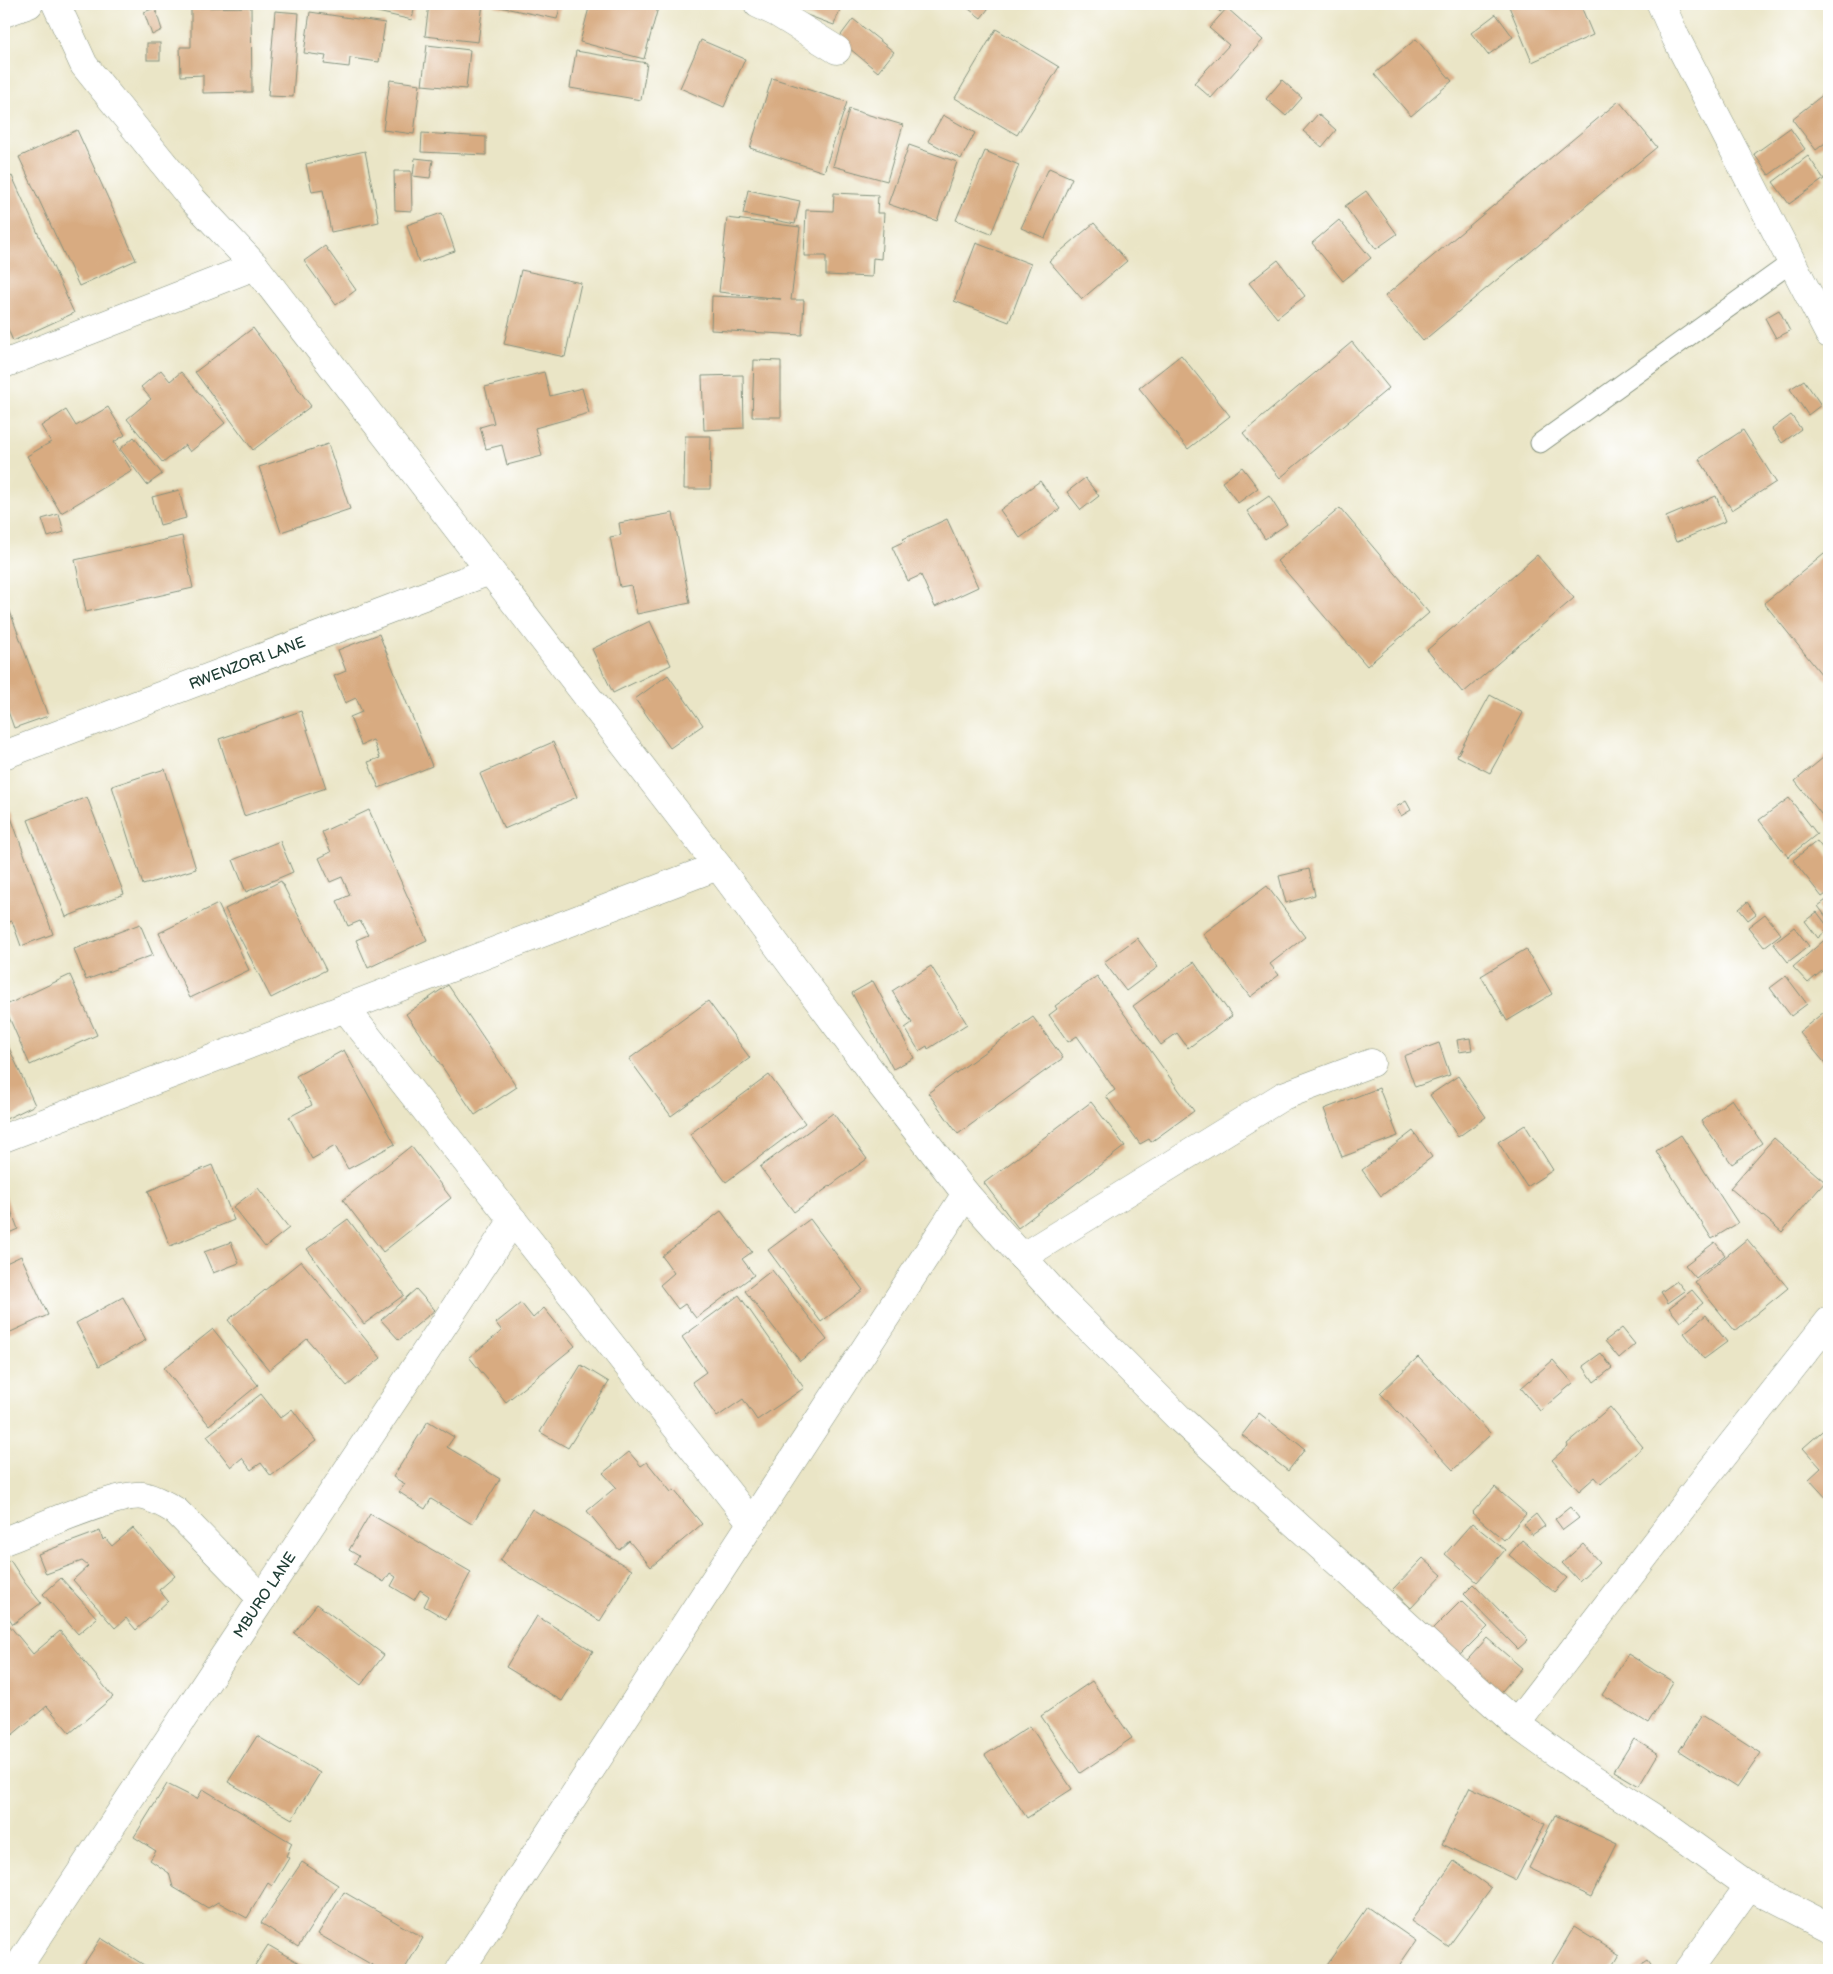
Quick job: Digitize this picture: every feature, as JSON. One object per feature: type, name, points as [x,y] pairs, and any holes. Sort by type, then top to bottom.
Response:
[{"type":"street","points":[[4,13],[29,4]]},
{"type":"street","points":[[56,4],[84,65],[193,200],[255,266],[718,866],[878,1082],[966,1194],[1061,1300],[1179,1418],[1516,1724],[1578,1769],[1652,1816],[1749,1886],[1829,1927]]},
{"type":"street","points":[[758,4],[777,13],[837,50]]},
{"type":"street","points":[[1661,4],[1680,46],[1829,334]]},
{"type":"street","points":[[4,364],[255,266]]},
{"type":"street","name":"RWENZORI LANE","points":[[4,755],[490,571]]},
{"type":"street","points":[[4,1138],[718,866]]},
{"type":"street","points":[[345,1008],[752,1523]]},
{"type":"street","points":[[1022,1257],[1283,1096],[1371,1063]]},
{"type":"street","points":[[460,1970],[966,1194]]},
{"type":"street","name":"MBURO LANE","points":[[16,1970],[513,1220]]},
{"type":"street","points":[[1516,1724],[1707,1475],[1829,1321]]},
{"type":"street","points":[[4,1541],[102,1504],[126,1497],[143,1496],[160,1501],[176,1511],[262,1599]]},
{"type":"street","points":[[1688,1970],[1749,1886]]},
{"type":"lane","points":[[1540,443],[1792,262]]},
{"type":"building","points":[[311,4],[343,4],[342,9]]},
{"type":"building","points":[[357,4],[415,4],[412,20],[356,7]]},
{"type":"building","points":[[429,4],[483,4],[478,42],[425,36]]},
{"type":"building","points":[[496,4],[561,4],[557,19],[495,6]]},
{"type":"building","points":[[590,4],[659,4],[644,59],[580,42]]},
{"type":"building","points":[[787,4],[842,4],[834,25],[785,7]]},
{"type":"building","points":[[962,4],[992,4],[981,18]]},
{"type":"building","points":[[1214,4],[1230,4],[1220,12]]},
{"type":"building","points":[[1508,4],[1580,4],[1593,35],[1532,62]]},
{"type":"building","points":[[251,7],[252,92],[203,93],[203,75],[181,76],[180,47],[191,47],[191,8]]},
{"type":"building","points":[[155,8],[162,30],[152,35],[144,12]]},
{"type":"building","points":[[1227,8],[1263,40],[1211,98],[1194,83],[1229,45],[1209,28]]},
{"type":"building","points":[[275,11],[299,13],[293,97],[268,96]]},
{"type":"building","points":[[310,12],[385,23],[379,62],[350,58],[349,67],[324,64],[326,56],[304,53]]},
{"type":"building","points":[[1496,14],[1513,37],[1488,55],[1471,33]]},
{"type":"building","points":[[853,19],[894,52],[878,72],[838,39]]},
{"type":"building","points":[[996,29],[1059,67],[1017,135],[955,98]]},
{"type":"building","points":[[1416,39],[1452,81],[1411,116],[1374,74]]},
{"type":"building","points":[[701,40],[745,59],[724,107],[680,88]]},
{"type":"building","points":[[147,43],[160,43],[160,60],[147,60]]},
{"type":"building","points":[[427,45],[470,50],[466,89],[422,85]]},
{"type":"building","points":[[576,51],[647,63],[641,100],[570,88]]},
{"type":"building","points":[[772,78],[847,102],[824,172],[750,148]]},
{"type":"building","points":[[390,80],[420,84],[414,134],[383,130]]},
{"type":"building","points":[[1282,80],[1302,98],[1286,116],[1266,99]]},
{"type":"building","points":[[1829,90],[1829,140],[1816,150],[1792,119]]},
{"type":"building","points":[[1619,101],[1657,147],[1423,341],[1385,296]]},
{"type":"building","points":[[849,109],[903,125],[887,181],[833,166]]},
{"type":"building","points":[[1318,114],[1336,130],[1322,147],[1303,131]]},
{"type":"building","points":[[943,115],[975,133],[961,159],[928,141]]},
{"type":"building","points":[[1790,128],[1805,149],[1769,175],[1754,154]]},
{"type":"building","points":[[77,130],[136,260],[79,286],[19,157]]},
{"type":"building","points":[[422,133],[486,137],[486,155],[421,152]]},
{"type":"building","points":[[909,145],[957,162],[937,221],[888,204]]},
{"type":"building","points":[[365,151],[379,222],[331,232],[323,190],[312,192],[306,164]]},
{"type":"building","points":[[985,151],[1019,165],[991,234],[956,220]]},
{"type":"building","points":[[1808,156],[1824,179],[1789,204],[1773,182]]},
{"type":"building","points":[[415,158],[433,160],[430,178],[413,176]]},
{"type":"building","points":[[1049,168],[1072,178],[1045,238],[1021,228]]},
{"type":"building","points":[[394,171],[411,171],[412,211],[395,210]]},
{"type":"building","points":[[12,176],[74,313],[13,341],[4,320],[4,180]]},
{"type":"building","points":[[748,190],[800,201],[795,224],[743,214]]},
{"type":"building","points":[[1366,191],[1397,234],[1376,249],[1345,206]]},
{"type":"building","points":[[834,193],[878,195],[877,213],[884,213],[881,259],[873,258],[872,277],[826,275],[826,256],[804,256],[806,210],[833,211]]},
{"type":"building","points":[[442,213],[455,251],[419,263],[407,225]]},
{"type":"building","points":[[727,218],[800,227],[791,300],[804,300],[802,335],[711,330],[712,296],[781,299],[719,292]]},
{"type":"building","points":[[1339,220],[1371,258],[1343,281],[1312,243]]},
{"type":"building","points":[[1094,223],[1127,261],[1082,299],[1049,261]]},
{"type":"building","points":[[976,243],[1031,264],[1009,322],[954,301]]},
{"type":"building","points":[[325,246],[356,290],[336,305],[304,261]]},
{"type":"building","points":[[1278,260],[1305,296],[1277,318],[1249,283]]},
{"type":"building","points":[[521,270],[581,283],[565,357],[504,344]]},
{"type":"building","points":[[1779,310],[1790,331],[1776,338],[1765,318]]},
{"type":"building","points":[[253,328],[311,406],[253,450],[195,372]]},
{"type":"building","points":[[1352,342],[1389,388],[1280,478],[1243,433]]},
{"type":"building","points":[[1181,355],[1230,416],[1188,449],[1139,388]]},
{"type":"building","points":[[754,360],[781,361],[781,417],[752,417]]},
{"type":"building","points":[[161,370],[170,381],[181,372],[225,423],[190,452],[185,445],[163,463],[127,419],[151,399],[141,387]]},
{"type":"building","points":[[544,372],[550,396],[582,388],[589,413],[535,428],[542,456],[507,465],[502,445],[486,449],[480,427],[494,423],[485,387]]},
{"type":"building","points":[[743,375],[744,428],[704,430],[702,376]]},
{"type":"building","points":[[1804,380],[1821,405],[1808,415],[1790,389]]},
{"type":"building","points":[[108,407],[125,435],[114,442],[132,471],[61,513],[27,456],[51,442],[41,426],[66,410],[76,426]]},
{"type":"building","points":[[1791,415],[1801,429],[1782,443],[1772,429]]},
{"type":"building","points":[[1743,430],[1776,482],[1732,510],[1699,459]]},
{"type":"building","points":[[685,436],[711,436],[710,489],[684,489]]},
{"type":"building","points":[[134,437],[162,474],[147,485],[120,449]]},
{"type":"building","points":[[328,444],[350,509],[281,532],[259,467]]},
{"type":"building","points":[[1242,467],[1258,488],[1238,503],[1222,482]]},
{"type":"building","points":[[1085,478],[1099,496],[1081,510],[1067,492]]},
{"type":"building","points":[[1040,481],[1060,509],[1020,538],[1000,510]]},
{"type":"building","points":[[179,490],[186,518],[160,525],[152,497]]},
{"type":"building","points":[[1269,496],[1287,524],[1265,539],[1247,511]]},
{"type":"building","points":[[1716,496],[1726,521],[1676,542],[1666,517]]},
{"type":"building","points":[[1340,508],[1429,613],[1367,666],[1277,561]]},
{"type":"building","points":[[673,513],[690,603],[637,614],[631,585],[620,587],[610,537],[621,535],[619,523]]},
{"type":"building","points":[[59,514],[64,532],[48,537],[42,519]]},
{"type":"building","points":[[947,519],[978,587],[935,607],[921,575],[908,581],[892,547],[905,541],[903,539]]},
{"type":"building","points":[[182,536],[193,588],[86,612],[75,560]]},
{"type":"building","points":[[1829,550],[1829,677],[1826,680],[1764,603]]},
{"type":"building","points":[[1537,555],[1574,598],[1463,693],[1427,650]]},
{"type":"building","points":[[4,595],[48,716],[14,728],[4,700]]},
{"type":"building","points":[[650,621],[671,665],[613,693],[592,649]]},
{"type":"building","points":[[379,634],[432,766],[379,788],[368,762],[380,758],[373,740],[361,745],[350,717],[362,712],[356,698],[345,703],[334,676],[346,671],[338,650]]},
{"type":"building","points":[[668,675],[703,725],[670,748],[635,699]]},
{"type":"building","points":[[1490,695],[1523,713],[1490,773],[1457,756]]},
{"type":"building","points":[[301,711],[326,788],[244,816],[219,739]]},
{"type":"building","points":[[553,742],[577,797],[504,829],[480,774]]},
{"type":"building","points":[[1829,753],[1829,824],[1795,781]]},
{"type":"building","points":[[165,769],[196,869],[143,885],[112,786]]},
{"type":"building","points":[[87,797],[124,894],[66,917],[28,820]]},
{"type":"building","points":[[4,798],[53,934],[21,946],[12,921],[4,924]]},
{"type":"building","points":[[1789,798],[1817,834],[1788,857],[1759,820]]},
{"type":"building","points":[[1406,801],[1411,810],[1401,816],[1396,807]]},
{"type":"building","points":[[369,810],[427,940],[368,968],[356,940],[368,935],[360,921],[348,926],[337,901],[350,895],[342,877],[330,882],[319,858],[331,852],[322,832]]},
{"type":"building","points":[[280,841],[293,872],[246,892],[233,860]]},
{"type":"building","points":[[1817,841],[1829,857],[1829,892],[1822,897],[1793,860]]},
{"type":"building","points":[[1309,869],[1315,895],[1286,903],[1279,876]]},
{"type":"building","points":[[281,881],[326,970],[271,998],[225,909]]},
{"type":"building","points":[[1267,886],[1305,937],[1270,964],[1279,975],[1250,997],[1203,934]]},
{"type":"building","points":[[1829,898],[1829,921],[1818,906]]},
{"type":"building","points":[[1747,902],[1756,914],[1748,920],[1739,909]]},
{"type":"building","points":[[218,904],[249,970],[190,998],[159,933]]},
{"type":"building","points":[[1817,912],[1829,928],[1818,938],[1805,921]]},
{"type":"building","points":[[1765,914],[1781,934],[1764,947],[1748,927]]},
{"type":"building","points":[[140,924],[153,955],[86,980],[74,949]]},
{"type":"building","points":[[1794,927],[1809,946],[1788,962],[1773,943]]},
{"type":"building","points":[[1829,936],[1829,965],[1808,983],[1793,967]]},
{"type":"building","points":[[1137,938],[1158,967],[1126,991],[1104,962]]},
{"type":"building","points":[[1526,949],[1552,994],[1507,1021],[1481,976]]},
{"type":"building","points":[[1194,962],[1232,1016],[1188,1048],[1177,1033],[1161,1045],[1133,1006]]},
{"type":"building","points":[[931,966],[967,1024],[928,1049],[927,1046],[919,1051],[905,1028],[912,1023],[892,991]]},
{"type":"building","points":[[70,975],[97,1035],[30,1065],[4,1006]]},
{"type":"building","points":[[1097,976],[1194,1111],[1151,1142],[1149,1139],[1140,1144],[1106,1096],[1115,1090],[1077,1036],[1068,1042],[1049,1015],[1057,1009],[1055,1006]]},
{"type":"building","points":[[1786,976],[1807,1004],[1791,1016],[1770,988]]},
{"type":"building","points":[[873,981],[914,1058],[893,1069],[852,993]]},
{"type":"building","points":[[448,985],[517,1087],[475,1115],[406,1014]]},
{"type":"building","points":[[708,1001],[750,1058],[671,1116],[629,1059]]},
{"type":"building","points":[[1829,1008],[1829,1068],[1799,1032]]},
{"type":"building","points":[[1033,1017],[1063,1058],[958,1134],[928,1093]]},
{"type":"building","points":[[4,1037],[35,1105],[4,1120]]},
{"type":"building","points":[[1470,1038],[1472,1050],[1459,1052],[1457,1040]]},
{"type":"building","points":[[1439,1043],[1450,1075],[1415,1087],[1404,1056]]},
{"type":"building","points":[[344,1050],[395,1144],[348,1169],[335,1146],[312,1159],[289,1117],[312,1105],[296,1076]]},
{"type":"building","points":[[769,1075],[805,1123],[726,1182],[690,1134]]},
{"type":"building","points":[[1458,1076],[1486,1117],[1458,1137],[1430,1095]]},
{"type":"building","points":[[1379,1088],[1398,1136],[1342,1157],[1324,1109]]},
{"type":"building","points":[[1732,1099],[1762,1143],[1732,1164],[1701,1121]]},
{"type":"building","points":[[1091,1102],[1125,1146],[1018,1228],[984,1183]]},
{"type":"building","points":[[833,1113],[867,1159],[794,1212],[760,1167]]},
{"type":"building","points":[[1525,1125],[1553,1170],[1527,1187],[1498,1142]]},
{"type":"building","points":[[1413,1131],[1432,1157],[1381,1196],[1362,1170]]},
{"type":"building","points":[[1681,1135],[1738,1223],[1712,1239],[1656,1151]]},
{"type":"building","points":[[1774,1138],[1825,1182],[1782,1232],[1730,1188]]},
{"type":"building","points":[[411,1146],[451,1198],[383,1252],[343,1200]]},
{"type":"building","points":[[212,1165],[234,1220],[170,1246],[148,1191]]},
{"type":"building","points":[[258,1188],[289,1228],[265,1247],[233,1207]]},
{"type":"building","points":[[4,1192],[18,1229],[4,1235]]},
{"type":"building","points":[[721,1211],[752,1252],[742,1259],[754,1275],[696,1318],[685,1304],[678,1309],[660,1285],[674,1273],[662,1256]]},
{"type":"building","points":[[348,1219],[404,1295],[364,1324],[307,1249]]},
{"type":"building","points":[[810,1219],[863,1290],[821,1322],[768,1250]]},
{"type":"building","points":[[1747,1239],[1788,1288],[1735,1331],[1695,1282]]},
{"type":"building","points":[[231,1242],[239,1263],[213,1273],[204,1252]]},
{"type":"building","points":[[1715,1242],[1725,1255],[1696,1278],[1685,1265]]},
{"type":"building","points":[[21,1256],[48,1315],[4,1335],[4,1264]]},
{"type":"building","points":[[301,1261],[381,1358],[347,1386],[307,1339],[269,1370],[228,1320]]},
{"type":"building","points":[[772,1270],[827,1340],[800,1361],[745,1291]]},
{"type":"building","points":[[1677,1281],[1685,1291],[1668,1303],[1661,1292]]},
{"type":"building","points":[[416,1289],[435,1310],[399,1340],[381,1320]]},
{"type":"building","points":[[1692,1290],[1703,1303],[1680,1322],[1669,1308]]},
{"type":"building","points":[[739,1295],[804,1388],[757,1420],[743,1399],[717,1417],[692,1382],[706,1372],[682,1337]]},
{"type":"building","points":[[123,1297],[146,1340],[99,1366],[76,1323]]},
{"type":"building","points":[[521,1303],[533,1318],[544,1308],[575,1346],[506,1402],[469,1357],[502,1331],[496,1323]]},
{"type":"building","points":[[1706,1315],[1727,1342],[1704,1359],[1684,1333]]},
{"type":"building","points":[[1622,1328],[1635,1344],[1619,1358],[1605,1341]]},
{"type":"building","points":[[213,1329],[258,1385],[209,1425],[164,1368]]},
{"type":"building","points":[[1601,1353],[1612,1368],[1594,1382],[1583,1366]]},
{"type":"building","points":[[1418,1357],[1491,1434],[1453,1470],[1380,1393]]},
{"type":"building","points":[[1553,1360],[1573,1383],[1540,1411],[1521,1388]]},
{"type":"building","points":[[581,1365],[609,1382],[568,1448],[540,1432]]},
{"type":"building","points":[[261,1394],[280,1418],[292,1409],[316,1441],[271,1476],[261,1463],[251,1470],[242,1458],[231,1467],[207,1436]]},
{"type":"building","points":[[1610,1407],[1643,1447],[1601,1484],[1595,1477],[1579,1491],[1552,1460],[1568,1446],[1567,1444]]},
{"type":"building","points":[[1259,1413],[1305,1449],[1288,1471],[1242,1435]]},
{"type":"building","points":[[428,1421],[454,1437],[447,1447],[500,1479],[472,1524],[431,1499],[425,1509],[399,1492],[405,1484],[393,1477]]},
{"type":"building","points":[[1829,1425],[1829,1501],[1809,1479],[1821,1468],[1803,1448]]},
{"type":"building","points":[[629,1452],[641,1466],[647,1462],[671,1492],[674,1490],[702,1524],[651,1567],[629,1541],[619,1550],[587,1511],[616,1487],[603,1473]]},
{"type":"building","points":[[1495,1487],[1526,1514],[1504,1540],[1472,1513]]},
{"type":"building","points":[[1570,1507],[1579,1518],[1563,1530],[1555,1519]]},
{"type":"building","points":[[532,1509],[632,1570],[600,1621],[500,1561]]},
{"type":"building","points":[[370,1514],[471,1572],[446,1619],[424,1606],[429,1596],[420,1590],[414,1600],[391,1586],[396,1577],[390,1573],[384,1582],[354,1564],[359,1556],[349,1550]]},
{"type":"building","points":[[1536,1514],[1545,1526],[1532,1535],[1524,1524]]},
{"type":"building","points":[[1472,1523],[1505,1550],[1477,1582],[1445,1554]]},
{"type":"building","points":[[133,1528],[175,1576],[159,1590],[168,1601],[136,1630],[126,1618],[115,1628],[73,1580],[88,1566],[82,1561],[46,1574],[38,1554],[100,1531],[103,1540],[105,1538],[112,1546]]},
{"type":"building","points":[[1522,1540],[1567,1578],[1554,1592],[1509,1555]]},
{"type":"building","points":[[1583,1544],[1599,1562],[1579,1581],[1562,1563]]},
{"type":"building","points":[[1423,1558],[1442,1575],[1411,1608],[1392,1590]]},
{"type":"building","points":[[10,1560],[41,1603],[13,1624],[4,1611],[4,1564]]},
{"type":"building","points":[[61,1578],[97,1618],[78,1634],[43,1594]]},
{"type":"building","points":[[1474,1584],[1528,1640],[1518,1649],[1464,1594]]},
{"type":"building","points":[[1461,1601],[1488,1627],[1454,1661],[1428,1634]]},
{"type":"building","points":[[317,1604],[384,1655],[361,1685],[294,1633]]},
{"type":"building","points":[[537,1616],[593,1651],[562,1701],[506,1667]]},
{"type":"building","points":[[9,1625],[33,1654],[60,1631],[113,1697],[70,1733],[47,1706],[12,1735],[4,1725],[4,1630]]},
{"type":"building","points":[[1487,1638],[1522,1668],[1496,1698],[1461,1667]]},
{"type":"building","points":[[1628,1654],[1673,1682],[1648,1723],[1602,1695]]},
{"type":"building","points":[[1092,1681],[1132,1738],[1080,1773],[1041,1716]]},
{"type":"building","points":[[1702,1715],[1761,1753],[1737,1788],[1679,1751]]},
{"type":"building","points":[[1030,1726],[1072,1789],[1027,1818],[985,1755]]},
{"type":"building","points":[[257,1736],[320,1773],[292,1819],[228,1782]]},
{"type":"building","points":[[1634,1739],[1658,1754],[1639,1786],[1614,1771]]},
{"type":"building","points":[[167,1784],[197,1799],[203,1789],[292,1843],[286,1856],[289,1858],[272,1886],[268,1883],[247,1918],[218,1902],[208,1908],[173,1887],[169,1873],[150,1860],[156,1851],[134,1837]]},
{"type":"building","points":[[1470,1787],[1545,1824],[1516,1880],[1442,1844]]},
{"type":"building","points":[[1555,1815],[1617,1844],[1591,1897],[1529,1868]]},
{"type":"building","points":[[1454,1861],[1491,1888],[1448,1947],[1411,1921]]},
{"type":"building","points":[[302,1862],[338,1885],[298,1947],[261,1923]]},
{"type":"building","points":[[344,1892],[423,1938],[404,1970],[381,1970],[318,1934]]},
{"type":"building","points":[[1367,1907],[1416,1941],[1396,1970],[1323,1970]]},
{"type":"building","points":[[1574,1927],[1619,1955],[1610,1970],[1563,1970],[1552,1964]]},
{"type":"building","points":[[101,1938],[152,1970],[80,1970]]},
{"type":"building","points":[[268,1945],[311,1970],[252,1970]]},
{"type":"building","points":[[1647,1960],[1654,1970],[1632,1970]]}]
